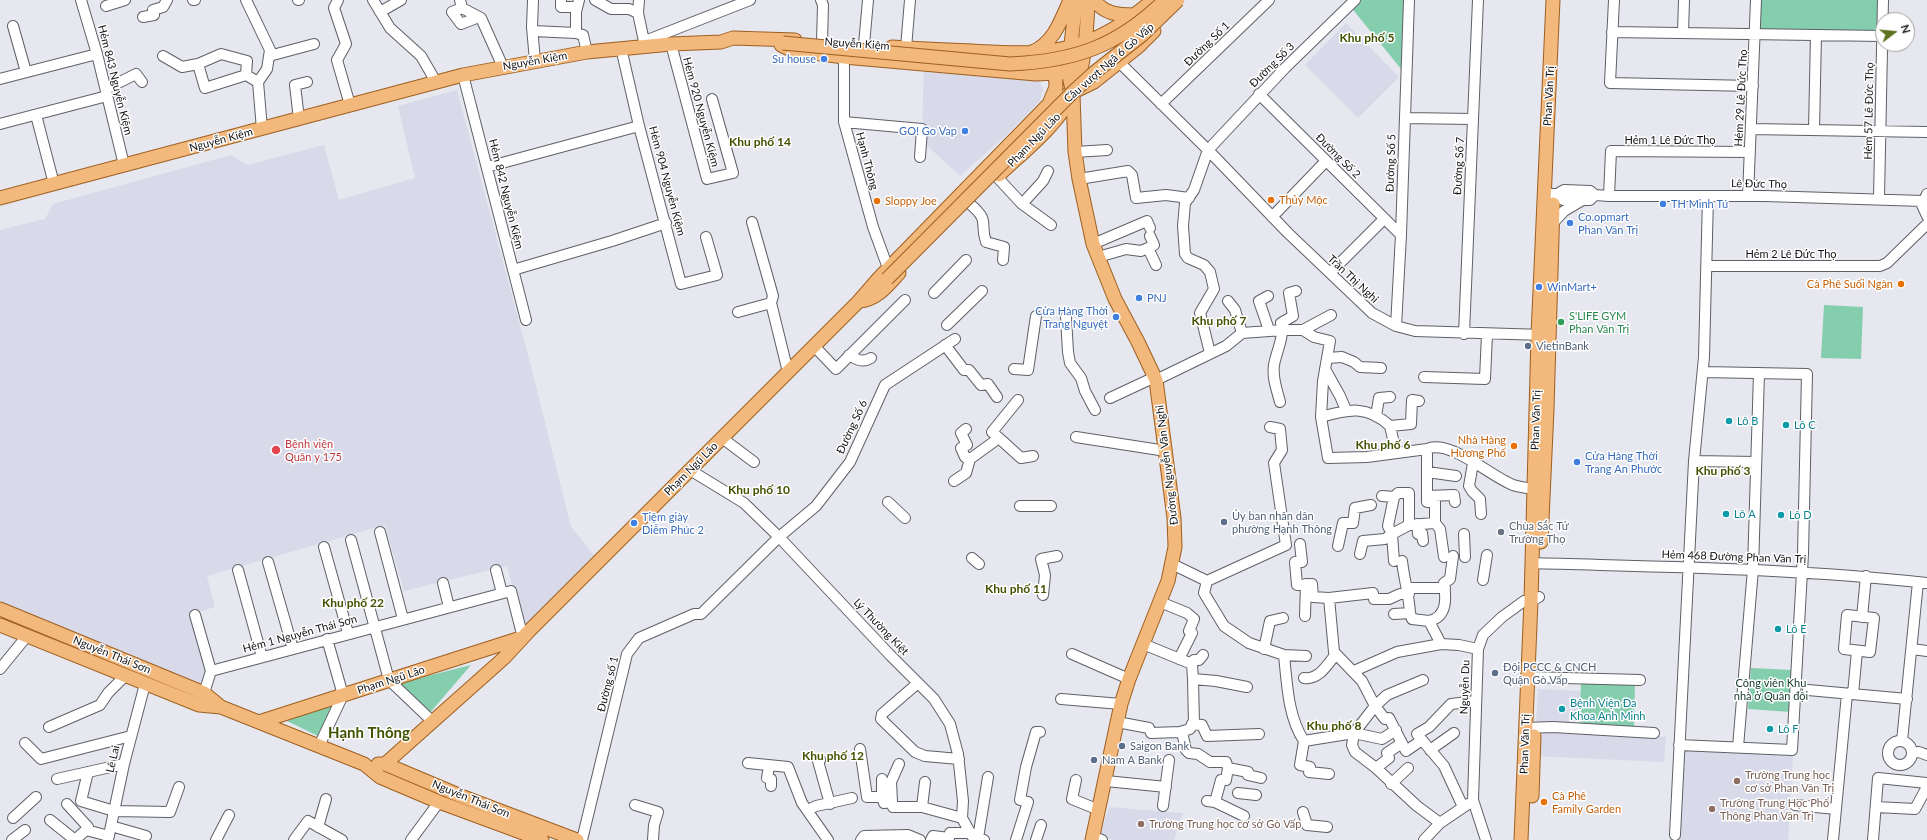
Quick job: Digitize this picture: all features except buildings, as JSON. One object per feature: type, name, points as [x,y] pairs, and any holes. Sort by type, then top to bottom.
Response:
[{"type":"main road","points":[[1028,53],[1040,48],[1049,40],[1070,0]]},
{"type":"main road","points":[[1076,0],[1078,45]]},
{"type":"main road","points":[[1049,104],[1068,72],[1078,45],[1088,0]]},
{"type":"main road","points":[[1094,0],[1101,8],[1110,13],[1134,15]]},
{"type":"main road","name":"Nguyễn Kiệm","points":[[0,198],[463,75],[587,52],[621,48],[645,43],[671,44],[721,42],[733,38],[906,48],[1028,53],[1042,52],[1078,45],[1099,36],[1121,25],[1153,0]]},
{"type":"main road","name":"Cầu vượt Ngã 6 Gò Vấp","points":[[721,42],[779,43],[1010,64],[1041,63],[1083,53],[1116,39],[1140,23],[1165,0]]},
{"type":"main road","name":"Cầu vượt Ngã 6 Gò Vấp","points":[[888,273],[1078,87],[1142,36],[1178,0]]},
{"type":"main road","points":[[1073,94],[1094,82],[1138,47],[1185,0]]},
{"type":"main road","name":"Phan Văn Trị","points":[[1536,563],[1534,489],[1552,224],[1553,0]]},
{"type":"main road","name":"Phan Văn Trị","points":[[1530,840],[1530,728],[1544,335],[1561,0]]},
{"type":"main road","points":[[1121,25],[1138,47]]},
{"type":"main road","points":[[1099,36],[1119,62]]},
{"type":"main road","name":"Nguyễn Kiệm","points":[[779,43],[791,50],[844,57],[1036,74],[1068,72]]},
{"type":"main road","points":[[1042,52],[1048,55],[1068,72]]},
{"type":"main road","name":"Đường Nguyễn Văn Nghi","points":[[1068,72],[1073,94],[1075,152],[1079,179],[1093,244],[1115,299],[1155,379],[1166,451],[1175,547],[1168,581],[1129,679],[1121,704],[1099,810],[1096,839]]},
{"type":"main road","name":"Phạm Ngũ Lão","points":[[859,300],[872,299],[881,292],[1058,118],[1073,94]]},
{"type":"main road","name":"Phạm Ngũ Lão","points":[[385,764],[504,658],[859,300],[888,273],[1049,104],[1073,94]]},
{"type":"main road","name":"Nguyễn Thái Sơn","points":[[0,609],[204,693],[221,707]]},
{"type":"main road","name":"Nguyễn Thái Sơn","points":[[0,625],[199,705],[221,707],[259,722],[364,764],[380,777],[439,802],[542,840]]},
{"type":"main road","name":"Phạm Ngũ Lão","points":[[259,722],[523,638]]},
{"type":"main road","name":"Phan Văn Trị","points":[[1521,840],[1530,728]]},
{"type":"main road","name":"Nguyễn Thái Sơn","points":[[364,764],[385,764],[461,796],[577,840]]},
{"type":"street","name":"Hẻm 843 Nguyễn Kiệm","points":[[81,0],[97,54],[124,165]]},
{"type":"street","points":[[106,6],[125,0]]},
{"type":"street","points":[[143,17],[154,15],[153,10],[163,7],[167,0]]},
{"type":"street","points":[[246,0],[270,50],[267,69],[258,82],[262,128]]},
{"type":"street","points":[[338,0],[334,8],[346,44],[337,60],[350,105]]},
{"type":"street","points":[[373,0],[390,28],[421,56],[436,82]]},
{"type":"street","points":[[380,12],[401,0]]},
{"type":"street","points":[[532,0],[535,61]]},
{"type":"street","points":[[561,0],[561,6],[578,3],[576,12],[576,33]]},
{"type":"street","points":[[595,0],[611,9],[629,9],[638,13]]},
{"type":"street","points":[[639,0],[638,13],[645,43],[750,0]]},
{"type":"street","points":[[821,0],[823,5],[822,42]]},
{"type":"street","points":[[864,45],[868,0]]},
{"type":"street","points":[[906,48],[910,0]]},
{"type":"street","name":"Đường Số 1","points":[[1161,104],[1269,0]]},
{"type":"street","name":"Đường Số 5","points":[[1396,326],[1401,235],[1409,0]]},
{"type":"street","name":"Đường Số 7","points":[[1464,334],[1478,0]]},
{"type":"street","points":[[1614,0],[1610,83],[1753,86]]},
{"type":"street","points":[[1683,33],[1684,0]]},
{"type":"street","name":"Hẻm 29 Lê Đức Thọ","points":[[1748,196],[1756,34],[1756,0]]},
{"type":"street","name":"Hẻm 57 Lê Đức Thọ","points":[[1883,0],[1883,12]]},
{"type":"street","name":"Đường Số 3","points":[[1208,150],[1259,94],[1350,2]]},
{"type":"street","points":[[479,17],[461,24],[452,12],[461,4],[479,17],[503,67]]},
{"type":"street","points":[[13,26],[26,72]]},
{"type":"street","points":[[533,31],[576,33],[583,35],[587,52]]},
{"type":"street","points":[[1612,32],[1875,36]]},
{"type":"street","points":[[1814,130],[1816,35]]},
{"type":"street","points":[[269,56],[314,44]]},
{"type":"street","name":"Hẻm 920 Nguyễn Kiệm","points":[[671,44],[707,179],[733,173],[712,99]]},
{"type":"street","name":"Hẻm 904 Nguyễn Kiệm","points":[[621,48],[639,126],[681,284],[717,276],[706,237]]},
{"type":"street","name":"Hẻm 57 Lê Đức Thọ","points":[[1880,198],[1882,52]]},
{"type":"street","points":[[0,79],[97,54]]},
{"type":"street","points":[[163,56],[182,67],[198,64],[221,54],[247,61],[246,75]]},
{"type":"street","name":"Hạnh Thông","points":[[844,57],[844,122],[873,227],[888,273]]},
{"type":"street","points":[[1119,62],[1161,104]]},
{"type":"street","points":[[198,64],[205,88],[246,75],[258,82]]},
{"type":"street","points":[[0,124],[36,115],[106,92],[136,74],[142,82]]},
{"type":"street","name":"Hẻm 842 Nguyễn Kiệm","points":[[463,75],[526,320]]},
{"type":"street","points":[[299,119],[295,85],[307,82]]},
{"type":"street","name":"Đường Số 2","points":[[1259,94],[1401,235]]},
{"type":"street","name":"Trần Thị Nghỉ","points":[[1161,104],[1208,150],[1272,217],[1372,313],[1396,326],[1415,331],[1464,334],[1544,335]]},
{"type":"street","points":[[36,115],[54,184]]},
{"type":"street","points":[[1405,118],[1473,119]]},
{"type":"street","points":[[844,122],[922,129],[920,157]]},
{"type":"street","points":[[487,167],[639,126]]},
{"type":"street","points":[[1751,128],[1927,132]]},
{"type":"street","points":[[1075,152],[1107,150]]},
{"type":"street","points":[[1208,150],[1194,190],[1185,203],[1183,226],[1185,254],[1188,258],[1204,265],[1210,272],[1214,288],[1200,313],[1210,353]]},
{"type":"street","name":"Hẻm 1 Lê Đức Thọ","points":[[1609,196],[1611,151],[1750,152]]},
{"type":"street","points":[[1272,217],[1326,161]]},
{"type":"street","points":[[1022,204],[1043,181],[1048,170]]},
{"type":"street","points":[[1079,179],[1128,171],[1132,175],[1136,199],[1166,195],[1189,198]]},
{"type":"street","points":[[997,177],[1022,204],[1036,208],[1051,225]]},
{"type":"street","name":"Lê Đức Thọ","points":[[1551,194],[1564,190],[1590,190],[1595,195],[1609,196],[1925,197],[1923,209],[1927,216]]},
{"type":"street","name":"Lê Đức Thọ","points":[[1551,194],[1564,200],[1590,200],[1595,195]]},
{"type":"street","points":[[1675,835],[1694,461],[1703,372],[1708,197]]},
{"type":"street","name":"Lê Đức Thọ","points":[[1552,224],[1564,211],[1583,200]]},
{"type":"street","points":[[970,204],[981,213],[984,222],[986,242],[1004,247],[1003,260]]},
{"type":"street","points":[[1330,274],[1384,219]]},
{"type":"street","points":[[1093,244],[1147,221],[1154,245],[1141,250],[1126,249],[1098,257]]},
{"type":"street","points":[[752,222],[773,296],[771,303],[788,372]]},
{"type":"street","points":[[513,270],[612,241],[666,223]]},
{"type":"street","name":"Hẻm 2 Lê Đức Thọ","points":[[1707,266],[1880,266],[1887,263],[1927,224]]},
{"type":"street","points":[[1148,248],[1156,265]]},
{"type":"street","points":[[934,293],[966,260]]},
{"type":"street","points":[[946,325],[982,291]]},
{"type":"street","points":[[1280,402],[1274,379],[1273,366],[1283,330],[1280,323],[1293,316],[1289,293],[1296,291]]},
{"type":"street","points":[[1268,296],[1259,301],[1269,330]]},
{"type":"street","points":[[814,346],[836,369],[905,300]]},
{"type":"street","points":[[1228,301],[1235,310],[1242,333]]},
{"type":"street","points":[[738,312],[771,303]]},
{"type":"street","points":[[1110,398],[1226,346],[1242,333],[1269,330],[1304,330],[1331,314]]},
{"type":"street","points":[[1014,369],[1028,370],[1036,316]]},
{"type":"street","points":[[1066,317],[1070,363],[1081,378],[1085,392],[1095,410]]},
{"type":"street","points":[[1304,330],[1314,337],[1330,341],[1325,369],[1321,417],[1328,458],[1367,457],[1427,449],[1432,446],[1459,453],[1484,470],[1513,485],[1534,489]]},
{"type":"street","points":[[1424,377],[1485,379],[1487,334]]},
{"type":"street","name":"Đường Số 6","points":[[779,537],[816,506],[850,462],[885,384],[955,339]]},
{"type":"street","points":[[945,345],[964,370],[969,370],[982,385],[988,384],[997,397]]},
{"type":"street","points":[[849,355],[858,360],[866,361],[871,358]]},
{"type":"street","points":[[1327,358],[1342,357],[1354,362],[1360,367],[1381,368]]},
{"type":"street","points":[[1325,369],[1346,410]]},
{"type":"street","points":[[1679,745],[1792,750],[1802,572],[1807,374],[1703,372]]},
{"type":"street","points":[[1738,748],[1753,569],[1759,373]]},
{"type":"street","points":[[1376,416],[1379,398],[1390,397]]},
{"type":"street","points":[[1018,400],[992,432],[1021,458],[1033,456]]},
{"type":"street","points":[[1321,417],[1346,410],[1362,410],[1376,416],[1390,426],[1411,424],[1412,400],[1418,401]]},
{"type":"street","points":[[1390,426],[1396,452]]},
{"type":"street","points":[[1207,581],[1286,545],[1274,463],[1282,450],[1280,429],[1270,427]]},
{"type":"street","points":[[966,429],[961,433],[967,445],[961,448],[965,457],[970,459]]},
{"type":"street","points":[[1076,437],[1166,451]]},
{"type":"street","points":[[722,438],[754,462]]},
{"type":"street","points":[[954,481],[966,473],[970,459],[999,438]]},
{"type":"street","points":[[1423,541],[1422,533],[1418,534],[1413,525],[1409,494],[1398,493],[1394,497],[1388,526],[1392,534],[1398,561],[1408,590],[1412,619],[1429,621],[1440,615],[1446,605],[1444,583],[1450,580],[1448,557],[1440,529],[1435,523],[1436,502],[1427,502],[1427,449]]},
{"type":"street","points":[[1694,461],[1756,462]]},
{"type":"street","points":[[1473,463],[1469,486],[1472,492],[1480,499],[1481,514]]},
{"type":"street","name":"Lý Thường Kiệt","points":[[690,470],[744,503],[779,537],[934,700],[950,724],[959,760],[963,801],[962,818]]},
{"type":"street","points":[[1427,472],[1456,476]]},
{"type":"street","points":[[1427,496],[1454,495],[1455,502]]},
{"type":"street","points":[[1382,496],[1394,497]]},
{"type":"street","points":[[888,502],[905,518]]},
{"type":"street","points":[[1338,546],[1343,523],[1353,523],[1355,508],[1371,505]]},
{"type":"street","points":[[1020,506],[1052,506]]},
{"type":"street","points":[[1360,554],[1364,541],[1385,539],[1392,534],[1413,525],[1435,523]]},
{"type":"street","points":[[380,532],[403,619]]},
{"type":"street","points":[[1464,534],[1465,558]]},
{"type":"street","name":"Đường số 1","points":[[582,840],[627,654],[639,638],[694,614],[701,614],[779,537]]},
{"type":"street","points":[[351,540],[389,680],[432,721]]},
{"type":"street","points":[[1300,544],[1302,562],[1295,562],[1297,585],[1312,584],[1313,597],[1329,598],[1373,593],[1374,599],[1389,599],[1408,590],[1445,588]]},
{"type":"street","points":[[324,547],[348,633]]},
{"type":"street","points":[[1483,580],[1487,555]]},
{"type":"street","points":[[1043,595],[1045,575],[1041,559],[1057,556]]},
{"type":"street","points":[[268,562],[293,649]]},
{"type":"street","name":"Hẻm 468 Đường Phan Văn Trị","points":[[1536,563],[1753,569],[1866,576],[1923,582]]},
{"type":"street","points":[[1172,564],[1207,581]]},
{"type":"street","points":[[238,570],[262,657]]},
{"type":"street","points":[[496,570],[502,593],[511,590],[523,638]]},
{"type":"street","points":[[1862,617],[1866,576]]},
{"type":"street","points":[[1207,581],[1204,593],[1224,626],[1249,644],[1284,655],[1306,656]]},
{"type":"street","points":[[1902,741],[1912,649],[1923,582]]},
{"type":"street","points":[[443,583],[449,607]]},
{"type":"street","points":[[1305,616],[1306,584]]},
{"type":"street","name":"Hẻm 1 Nguyễn Thái Sơn","points":[[211,671],[374,626],[502,593]]},
{"type":"street","points":[[1329,598],[1334,652],[1362,681],[1375,706],[1385,719],[1389,718],[1406,751],[1451,704],[1476,702]]},
{"type":"street","name":"Nguyễn Du","points":[[1486,840],[1473,800],[1478,649],[1483,635],[1502,617],[1524,601],[1535,599]]},
{"type":"street","points":[[1160,602],[1186,613],[1194,619],[1189,631],[1192,632],[1180,659]]},
{"type":"street","points":[[1394,614],[1410,613]]},
{"type":"street","points":[[195,615],[211,671],[204,693]]},
{"type":"street","points":[[1847,615],[1862,617],[1874,618],[1870,652],[1844,649],[1847,615]]},
{"type":"street","points":[[1264,649],[1270,622],[1283,618]]},
{"type":"street","points":[[1429,621],[1441,644]]},
{"type":"street","points":[[0,669],[27,636]]},
{"type":"street","points":[[319,746],[343,695],[327,639]]},
{"type":"street","points":[[1117,722],[1149,728],[1152,733],[1182,732],[1190,729],[1192,724],[1194,724],[1192,664],[1143,644]]},
{"type":"street","points":[[1354,671],[1397,652],[1441,644],[1459,645],[1478,649]]},
{"type":"street","points":[[1912,649],[1927,651]]},
{"type":"street","points":[[1833,840],[1850,694],[1857,651]]},
{"type":"street","points":[[1072,654],[1129,679]]},
{"type":"street","points":[[1304,678],[1312,679],[1317,676],[1336,654]]},
{"type":"street","points":[[1190,663],[1194,660],[1199,660],[1204,655]]},
{"type":"street","points":[[1284,655],[1288,694],[1296,729],[1304,741],[1300,765],[1310,767],[1310,772],[1329,774]]},
{"type":"street","points":[[49,728],[100,705],[108,693],[125,676]]},
{"type":"street","points":[[1532,677],[1640,680]]},
{"type":"street","points":[[1193,679],[1216,681],[1247,687]]},
{"type":"street","points":[[1423,680],[1387,695],[1375,706],[1354,733],[1352,745],[1355,752],[1376,768],[1391,784],[1440,823]]},
{"type":"street","points":[[918,682],[887,709],[882,714],[881,719],[915,752],[925,756],[959,760]]},
{"type":"street","name":"Lê Lai","points":[[110,834],[124,764],[145,684]]},
{"type":"street","points":[[1808,690],[1907,699]]},
{"type":"street","points":[[1060,699],[1121,704]]},
{"type":"street","points":[[1194,724],[1202,725],[1207,736],[1258,734]]},
{"type":"street","points":[[1530,728],[1654,732]]},
{"type":"street","points":[[1304,741],[1354,733],[1382,739],[1396,730]]},
{"type":"street","points":[[1016,840],[1028,802],[1020,800],[1026,767],[1036,732],[1040,732]]},
{"type":"street","points":[[1182,732],[1186,750],[1189,753],[1198,754],[1210,762],[1226,762],[1228,768],[1226,780],[1221,780],[1211,802],[1244,816]]},
{"type":"street","points":[[1430,750],[1454,733]]},
{"type":"street","points":[[25,743],[41,759],[131,736]]},
{"type":"street","points":[[1420,737],[1444,766],[1463,808]]},
{"type":"street","points":[[1902,741],[1909,745],[1912,753],[1910,761],[1903,766],[1899,766],[1891,763],[1887,751],[1895,742],[1902,741]]},
{"type":"street","points":[[1376,768],[1389,758],[1387,753],[1402,743]]},
{"type":"street","points":[[860,749],[867,797],[882,797]]},
{"type":"street","points":[[1912,753],[1919,752],[1927,755]]},
{"type":"street","points":[[820,760],[818,761],[830,804]]},
{"type":"street","points":[[1164,806],[1169,760]]},
{"type":"street","points":[[748,763],[788,767],[802,803],[828,840]]},
{"type":"street","points":[[57,779],[124,764]]},
{"type":"street","points":[[899,764],[891,782],[893,807],[922,807],[962,818],[976,838]]},
{"type":"street","points":[[769,766],[767,778],[771,779],[771,786]]},
{"type":"street","points":[[1897,780],[1899,766]]},
{"type":"street","points":[[1228,768],[1248,772],[1248,775],[1261,778]]},
{"type":"street","points":[[1391,784],[1408,768]]},
{"type":"street","points":[[88,772],[81,801],[114,811],[170,812],[179,787]]},
{"type":"street","points":[[976,838],[988,777]]},
{"type":"street","points":[[1873,840],[1878,778],[1927,783]]},
{"type":"street","points":[[882,779],[882,797],[884,803],[892,802]]},
{"type":"street","points":[[1076,780],[1072,799],[1099,810]]},
{"type":"street","points":[[1106,781],[1166,788]]},
{"type":"street","points":[[922,807],[925,782]]},
{"type":"street","points":[[1876,807],[1915,808],[1927,787]]},
{"type":"street","points":[[1238,792],[1256,794]]},
{"type":"street","points":[[13,818],[36,797]]},
{"type":"street","points":[[808,810],[816,806],[852,798]]},
{"type":"street","points":[[318,827],[326,799]]},
{"type":"street","points":[[1425,840],[1440,823],[1473,800]]},
{"type":"street","points":[[412,840],[439,802]]},
{"type":"street","points":[[50,820],[75,840],[88,827],[68,804]]},
{"type":"street","points":[[635,805],[658,812],[654,825],[653,840]]},
{"type":"street","points":[[1795,805],[1836,809]]},
{"type":"street","points":[[1303,812],[1307,825],[1327,827]]},
{"type":"street","points":[[216,840],[229,815]]},
{"type":"street","points":[[294,840],[308,822],[342,840]]},
{"type":"street","points":[[1036,840],[1041,824]]},
{"type":"street","points":[[12,840],[25,830]]},
{"type":"street","points":[[86,830],[110,834],[146,836]]},
{"type":"street","points":[[931,840],[933,836],[949,838],[950,833],[976,838]]},
{"type":"street","points":[[861,840],[864,836],[895,838],[908,835],[920,840]]},
{"type":"shaded area","points":[[1346,23],[1399,77],[1358,118],[1305,65]]},
{"type":"shaded area","points":[[924,65],[1036,77],[1040,81],[1043,90],[1040,101],[1004,137],[960,176],[923,142]]},
{"type":"shaded area","name":"Bệnh viện Quân y 175","points":[[457,90],[533,374],[571,527],[594,555],[524,630],[507,566],[404,591],[385,525],[207,576],[215,607],[192,614],[207,669],[203,687],[0,605],[0,230],[45,219],[53,204],[231,155],[247,165],[324,145],[339,200],[415,178],[398,106]]},
{"type":"shaded area","points":[[1538,689],[1581,691],[1580,727],[1548,728],[1666,737],[1664,762],[1534,756]]},
{"type":"shaded area","name":"Trường Trung học cơ sở Phan Văn Trị","points":[[1685,750],[1793,756],[1788,840],[1680,840]]},
{"type":"shaded area","name":"Trường Trung học cơ sở Gò Vấp","points":[[1109,807],[1183,813],[1174,840],[1113,840],[1100,836]]},
{"type":"green space","points":[[1355,0],[1409,0],[1406,75],[1350,6]]},
{"type":"green space","points":[[1756,0],[1883,0],[1883,12],[1875,12],[1875,36],[1756,34]]},
{"type":"green space","points":[[1824,305],[1863,307],[1861,359],[1821,358]]},
{"type":"green space","points":[[471,665],[428,715],[396,684]]},
{"type":"green space","name":"Công viên Khu nhà ở Quân đội","points":[[1751,668],[1793,670],[1791,712],[1748,709]]},
{"type":"green space","points":[[1581,676],[1635,679],[1634,731],[1580,728]]},
{"type":"green space","points":[[335,704],[322,738],[285,720]]},
{"type":"place","name":"Su house","points":[[824,59]]},
{"type":"place","name":"GO! Go Vap","points":[[965,131]]},
{"type":"place","name":"Thủy Mộc","points":[[1271,200]]},
{"type":"place","name":"Sloppy Joe","points":[[877,201]]},
{"type":"place","name":"TH Minh Tú","points":[[1663,204]]},
{"type":"place","name":"Co.opmart Phan Văn Trị","points":[[1570,223]]},
{"type":"place","name":"Cà Phê Suối Ngàn","points":[[1901,284]]},
{"type":"place","name":"WinMart+","points":[[1539,287]]},
{"type":"place","name":"PNJ","points":[[1139,298]]},
{"type":"place","name":"Cửa Hàng Thời Trang Nguyệt","points":[[1116,317]]},
{"type":"place","name":"S'LIFE GYM Phan Văn Trị","points":[[1561,322]]},
{"type":"place","name":"VietinBank","points":[[1528,346]]},
{"type":"place","name":"Lô B","points":[[1729,421]]},
{"type":"place","name":"Lô C","points":[[1786,425]]},
{"type":"place","name":"Nhà Hàng Hương Phố","points":[[1514,446]]},
{"type":"place","name":"Bệnh viện Quân y 175","points":[[276,450]]},
{"type":"place","name":"Cửa Hàng Thời Trang An Phước","points":[[1577,462]]},
{"type":"place","name":"Lô A","points":[[1726,514]]},
{"type":"place","name":"Lô D","points":[[1781,515]]},
{"type":"place","name":"Ủy ban nhân dân phường Hạnh Thông","points":[[1224,522]]},
{"type":"place","name":"Tiệm giày Diễm Phúc 2","points":[[634,523]]},
{"type":"place","name":"Chùa Sắc Tứ Trường Thọ","points":[[1501,532]]},
{"type":"place","name":"Lô E","points":[[1778,629]]},
{"type":"place","name":"Đội PCCC & CNCH Quận Gò Vấp","points":[[1495,673]]},
{"type":"place","name":"Bệnh Viện Đa Khoa Anh Minh","points":[[1562,709]]},
{"type":"place","name":"Lô F","points":[[1770,729]]},
{"type":"place","name":"Saigon Bank","points":[[1122,746]]},
{"type":"place","name":"Nam A Bank","points":[[1094,760]]},
{"type":"place","name":"Trường Trung học cơ sở Phan Văn Trị","points":[[1737,781]]},
{"type":"place","name":"Cà Phê Family Garden","points":[[1544,802]]},
{"type":"place","name":"Trường Trung Học Phổ Thông Phan Văn Trị","points":[[1712,809]]},
{"type":"place","name":"Trường Trung học cơ sở Gò Vấp","points":[[1141,824]]},
{"type":"district","name":"Khu phố 5","points":[[1367,38]]},
{"type":"district","name":"Khu phố 14","points":[[760,142]]},
{"type":"district","name":"Khu phố 7","points":[[1219,321]]},
{"type":"district","name":"Khu phố 6","points":[[1383,445]]},
{"type":"district","name":"Khu phố 3","points":[[1723,471]]},
{"type":"district","name":"Khu phố 10","points":[[759,490]]},
{"type":"district","name":"Khu phố 11","points":[[1016,589]]},
{"type":"district","name":"Khu phố 22","points":[[353,603]]},
{"type":"district","name":"Khu phố 8","points":[[1334,726]]},
{"type":"district","name":"Hạnh Thông","points":[[369,733]]},
{"type":"district","name":"Khu phố 12","points":[[833,756]]}]
